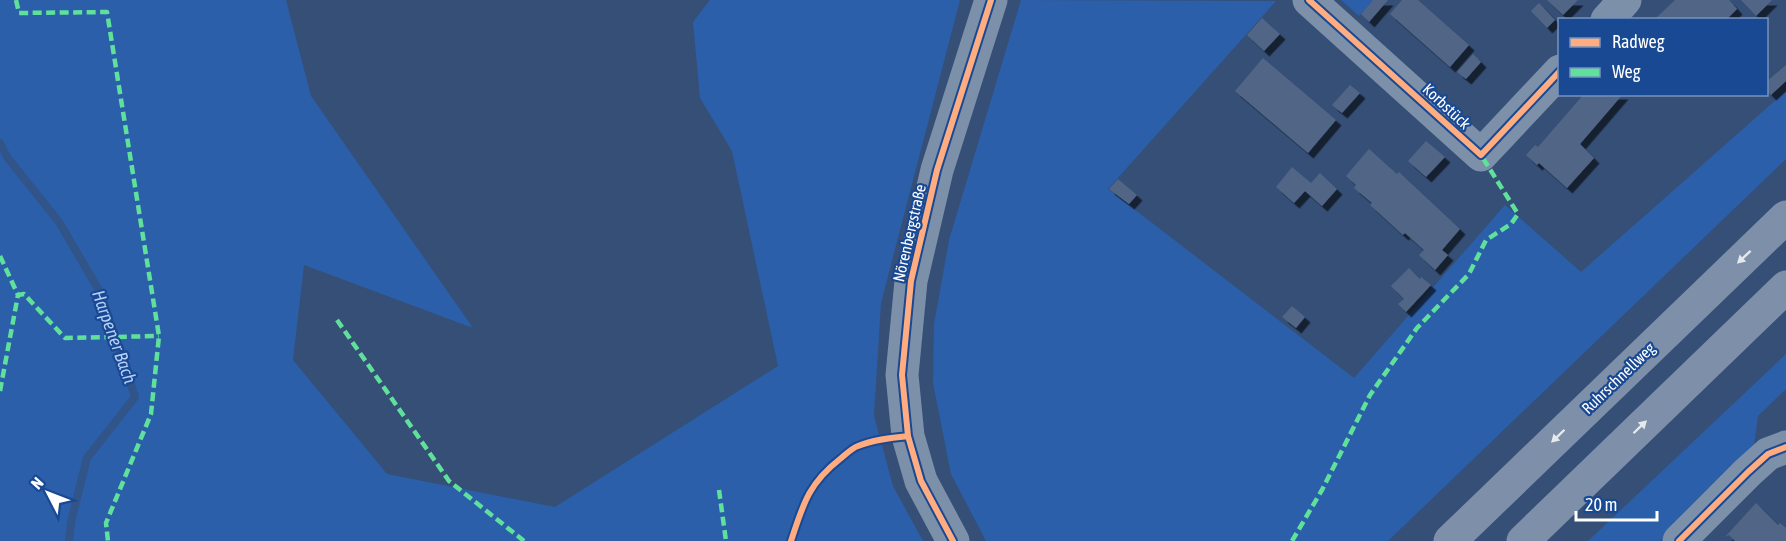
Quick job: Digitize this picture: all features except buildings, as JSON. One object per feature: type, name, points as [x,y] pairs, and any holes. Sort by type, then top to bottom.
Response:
[{"type":"highway","name":"Ruhrschnellweg","points":[[1450,541],[1786,217]]},
{"type":"highway","points":[[1523,541],[1786,287]]},
{"type":"street","name":"Nörenbergstraße","points":[[953,541],[921,481],[908,436],[902,375],[910,281],[937,170],[991,0]]},
{"type":"street","name":"Korbstück","points":[[1309,0],[1481,155],[1558,73]]},
{"type":"street","points":[[1609,18],[1625,0]]},
{"type":"street","points":[[1679,541],[1768,454],[1786,447]]},
{"type":"shaded area","points":[[0,0],[286,0],[311,96],[473,328],[304,265],[293,360],[387,474],[555,507],[778,366],[732,151],[700,98],[693,22],[710,0],[960,0],[881,303],[874,416],[893,486],[923,541],[0,541]]},
{"type":"shaded area","points":[[1021,0],[1276,1],[1108,189],[1354,378],[1505,205],[1581,272],[1786,91],[1786,159],[1388,541],[986,541],[951,474],[933,383],[934,324],[949,240]]},
{"type":"shaded area","points":[[1341,0],[1373,0],[1359,16]]},
{"type":"shaded area","points":[[1786,354],[1786,389],[1758,416],[1754,446],[1660,541],[1588,541]]},
{"type":"waterway","name":"Harpener Bach","points":[[0,143],[7,157],[59,222],[100,292],[135,397],[87,458],[71,522],[69,541]]},
{"type":"marked path","points":[[16,0],[19,13],[107,12],[159,336],[151,414],[106,523],[108,541]]},
{"type":"marked path","points":[[1292,541],[1322,490],[1370,395],[1417,328],[1469,274],[1486,240],[1511,224],[1518,214],[1481,155]]},
{"type":"marked path","points":[[0,256],[18,295],[24,294],[65,338],[159,336]]},
{"type":"marked path","points":[[0,391],[18,295]]},
{"type":"marked path","points":[[337,320],[449,481],[524,541]]},
{"type":"marked path","points":[[719,490],[726,541]]},
{"type":"cycle path","points":[[953,541],[921,481],[908,436],[902,375],[911,281],[937,170],[991,0]]},
{"type":"cycle path","points":[[1309,0],[1481,155],[1558,73]]},
{"type":"cycle path","points":[[791,541],[808,496],[829,468],[853,448],[877,440],[908,436]]},
{"type":"cycle path","points":[[1679,541],[1768,454],[1786,447]]}]
